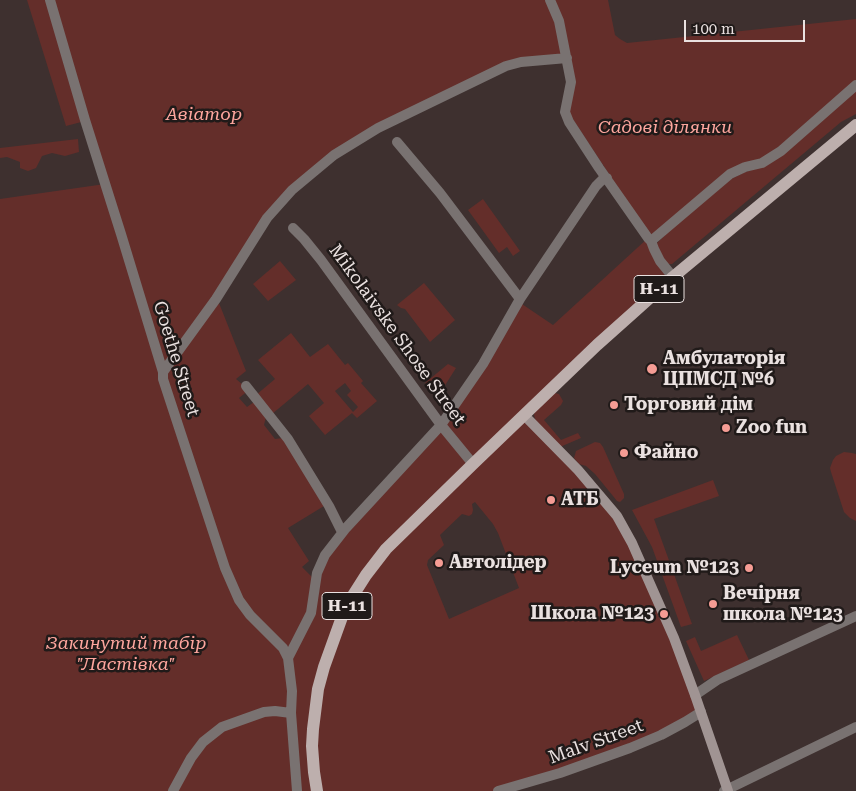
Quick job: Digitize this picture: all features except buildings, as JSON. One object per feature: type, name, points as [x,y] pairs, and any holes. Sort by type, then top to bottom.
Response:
[{"type":"main road","name":"Н-11","points":[[317,791],[312,746],[314,712],[324,667],[342,617],[352,597],[386,549],[524,415],[673,277],[856,125]]},
{"type":"street","name":"Goethe Street","points":[[50,0],[163,372],[163,379],[225,568],[234,590],[245,609],[283,648],[288,658],[292,691],[291,713],[297,791]]},
{"type":"street","points":[[550,0],[559,21],[571,82],[565,112],[569,122],[651,241],[660,261],[673,277]]},
{"type":"street","points":[[163,372],[216,298],[267,218],[292,190],[334,155],[378,128],[506,66],[521,62],[567,58]]},
{"type":"street","points":[[651,241],[730,174],[762,163],[781,151],[856,85]]},
{"type":"street","points":[[397,142],[440,193],[520,298]]},
{"type":"street","points":[[288,658],[311,613],[316,581],[325,555],[342,532],[441,425],[483,364],[520,298],[596,186],[607,178]]},
{"type":"street","name":"Mikolaivske Shose Street","points":[[293,228],[321,260],[441,425],[473,464]]},
{"type":"street","points":[[246,386],[290,442],[329,506],[342,532]]},
{"type":"street","points":[[524,415],[578,470],[617,516],[632,543],[671,630],[701,712],[726,790],[856,727]]},
{"type":"street","points":[[695,695],[717,680],[856,616]]},
{"type":"street","points":[[173,791],[191,758],[203,742],[222,728],[264,712],[291,713]]},
{"type":"street","name":"Malv Street","points":[[498,791],[523,788],[630,748],[668,732],[701,712]]},
{"type":"green space","points":[[27,0],[608,0],[615,35],[627,43],[856,19],[856,82],[780,147],[761,159],[743,164],[653,235],[648,233],[568,112],[567,58],[521,62],[384,125],[292,190],[217,298],[246,371],[236,379],[249,390],[239,398],[247,407],[254,402],[266,417],[264,425],[275,439],[283,438],[324,506],[288,528],[309,561],[302,567],[316,581],[321,564],[441,425],[519,302],[553,325],[648,238],[673,277],[524,415],[617,516],[701,712],[675,728],[498,791],[0,791],[0,199],[105,184],[85,121],[66,126]],"holes":[[[475,502],[493,524],[519,588],[449,619],[427,565],[428,560],[444,545],[440,535],[462,514],[469,516],[472,514],[472,504]]]},
{"type":"green space","points":[[856,88],[856,114],[841,122],[672,264],[667,264],[657,249],[657,243],[670,230],[731,179],[762,167]]},
{"type":"green space","points":[[78,139],[79,152],[65,156],[52,153],[42,156],[36,168],[28,171],[20,168],[20,162],[7,157],[0,158],[0,148]]},
{"type":"green space","points":[[483,199],[520,251],[513,256],[507,247],[499,253],[468,210]]},
{"type":"green space","points":[[280,261],[296,280],[268,301],[253,284]]},
{"type":"green space","points":[[424,283],[455,320],[430,342],[405,309],[397,305]]},
{"type":"green space","points":[[291,333],[310,357],[328,344],[345,365],[348,363],[363,381],[361,383],[377,401],[357,418],[352,413],[325,435],[309,416],[324,403],[308,384],[272,414],[256,395],[275,379],[258,360]],"holes":[[[345,383],[351,391],[347,395],[358,407],[353,412],[335,391]]]},
{"type":"green space","points":[[448,364],[456,368],[437,398],[425,383]]},
{"type":"green space","points":[[555,393],[559,394],[563,401],[544,420],[561,440],[578,433],[581,438],[560,447],[536,422],[534,415],[535,411]]},
{"type":"green space","points":[[595,442],[600,443],[603,447],[624,494],[624,498],[620,502],[617,501],[595,474],[586,466],[579,464],[574,458],[576,451]]},
{"type":"green space","points":[[844,452],[856,454],[856,521],[844,512],[830,468],[836,456]]},
{"type":"green space","points":[[713,480],[719,496],[654,519],[692,624],[681,627],[652,547],[632,510]]},
{"type":"green space","points":[[737,635],[749,660],[704,681],[686,641],[695,637],[701,651]]},
{"type":"place","name":"Амбулаторія ЦПМСД №6","points":[[652,369]]},
{"type":"place","name":"Торговий дім","points":[[614,405]]},
{"type":"place","name":"Zoo fun","points":[[726,428]]},
{"type":"place","name":"Файно","points":[[624,453]]},
{"type":"place","name":"АТБ","points":[[551,500]]},
{"type":"place","name":"Автолідер","points":[[439,563]]},
{"type":"place","name":"Lyceum №123","points":[[749,568]]},
{"type":"place","name":"Вечірня школа №123","points":[[713,604]]},
{"type":"place","name":"Школа №123","points":[[664,614]]},
{"type":"park label","name":"Авіатор","points":[[204,115]]},
{"type":"park label","name":"Садові ділянки","points":[[665,128]]},
{"type":"park label","name":"Закинутий табір \"Ластівка\"","points":[[126,654]]}]
